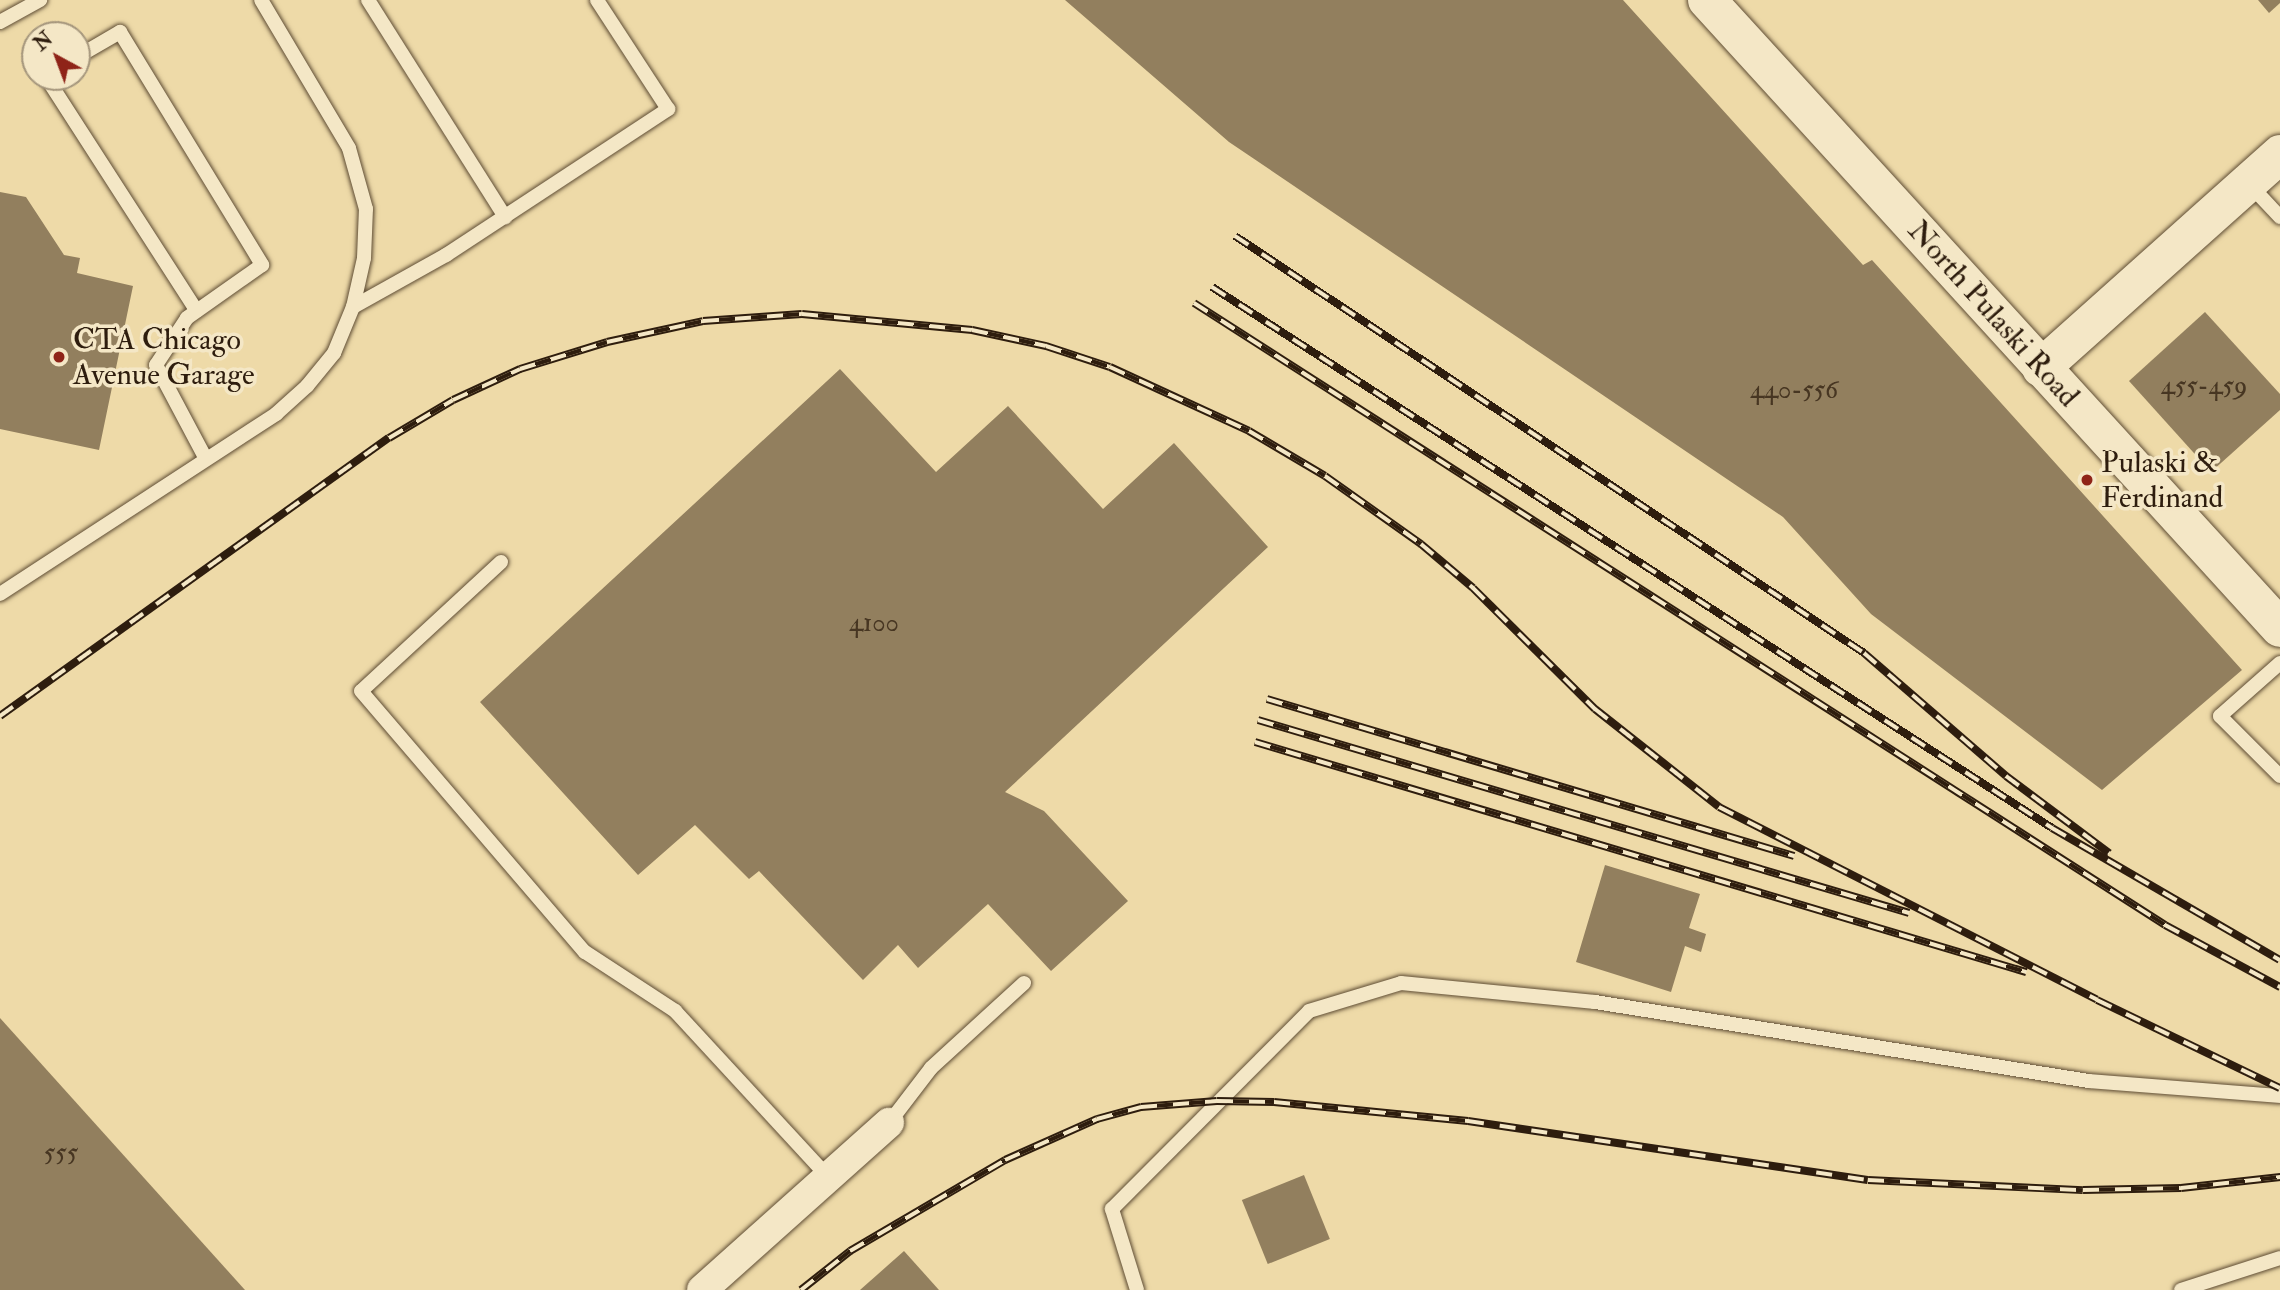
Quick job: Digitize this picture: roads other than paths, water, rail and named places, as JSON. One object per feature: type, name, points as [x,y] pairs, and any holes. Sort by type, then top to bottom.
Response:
[{"type":"main road","name":"North Pulaski Road","points":[[1707,0],[2280,628]]},
{"type":"main road","points":[[2041,368],[2280,154]]},
{"type":"street","points":[[702,1290],[889,1123]]},
{"type":"lane","points":[[0,22],[40,0]]},
{"type":"lane","points":[[0,594],[276,414],[307,386],[334,353],[353,307],[364,258],[366,209],[349,148],[261,0]]},
{"type":"lane","points":[[368,0],[505,216]]},
{"type":"lane","points":[[353,307],[505,216],[668,109],[597,0]]},
{"type":"lane","points":[[91,49],[120,32],[262,265],[197,311],[156,365],[206,459]]},
{"type":"lane","points":[[55,91],[197,311]]},
{"type":"lane","points":[[2248,183],[2280,217]]},
{"type":"lane","points":[[501,562],[361,691],[585,952],[676,1011],[828,1177]]},
{"type":"lane","points":[[2280,663],[2220,716],[2280,776]]},
{"type":"lane","points":[[889,1123],[931,1068],[1024,983]]},
{"type":"lane","points":[[1137,1290],[1112,1209],[1309,1011],[1401,983],[1595,1002],[2089,1082],[2280,1096]]},
{"type":"lane","points":[[2181,1290],[2280,1258]]},
{"type":"railway","points":[[1235,236],[1864,653],[2006,776],[2109,853]]},
{"type":"railway","points":[[1212,287],[2052,828],[2280,960]]},
{"type":"railway","points":[[1194,303],[2165,925],[2280,987]]},
{"type":"railway","points":[[0,716],[389,438],[453,400],[520,369],[607,342],[703,321],[802,314],[972,330],[1046,346],[1110,367],[1249,431],[1325,476],[1421,544],[1473,588],[1595,709],[1719,807],[2097,1000],[2280,1088]]},
{"type":"railway","points":[[1267,699],[1794,856]]},
{"type":"railway","points":[[1258,720],[1909,913]]},
{"type":"railway","points":[[1255,742],[2026,972]]},
{"type":"railway","points":[[801,1290],[850,1251],[1005,1160],[1097,1119],[1141,1107],[1217,1101],[1274,1102],[1468,1121],[1868,1180],[2083,1190],[2181,1188],[2280,1177]]},
{"type":"place","name":"CTA Chicago Avenue Garage","points":[[59,357]]},
{"type":"place","name":"Pulaski & Ferdinand","points":[[2087,480]]}]
